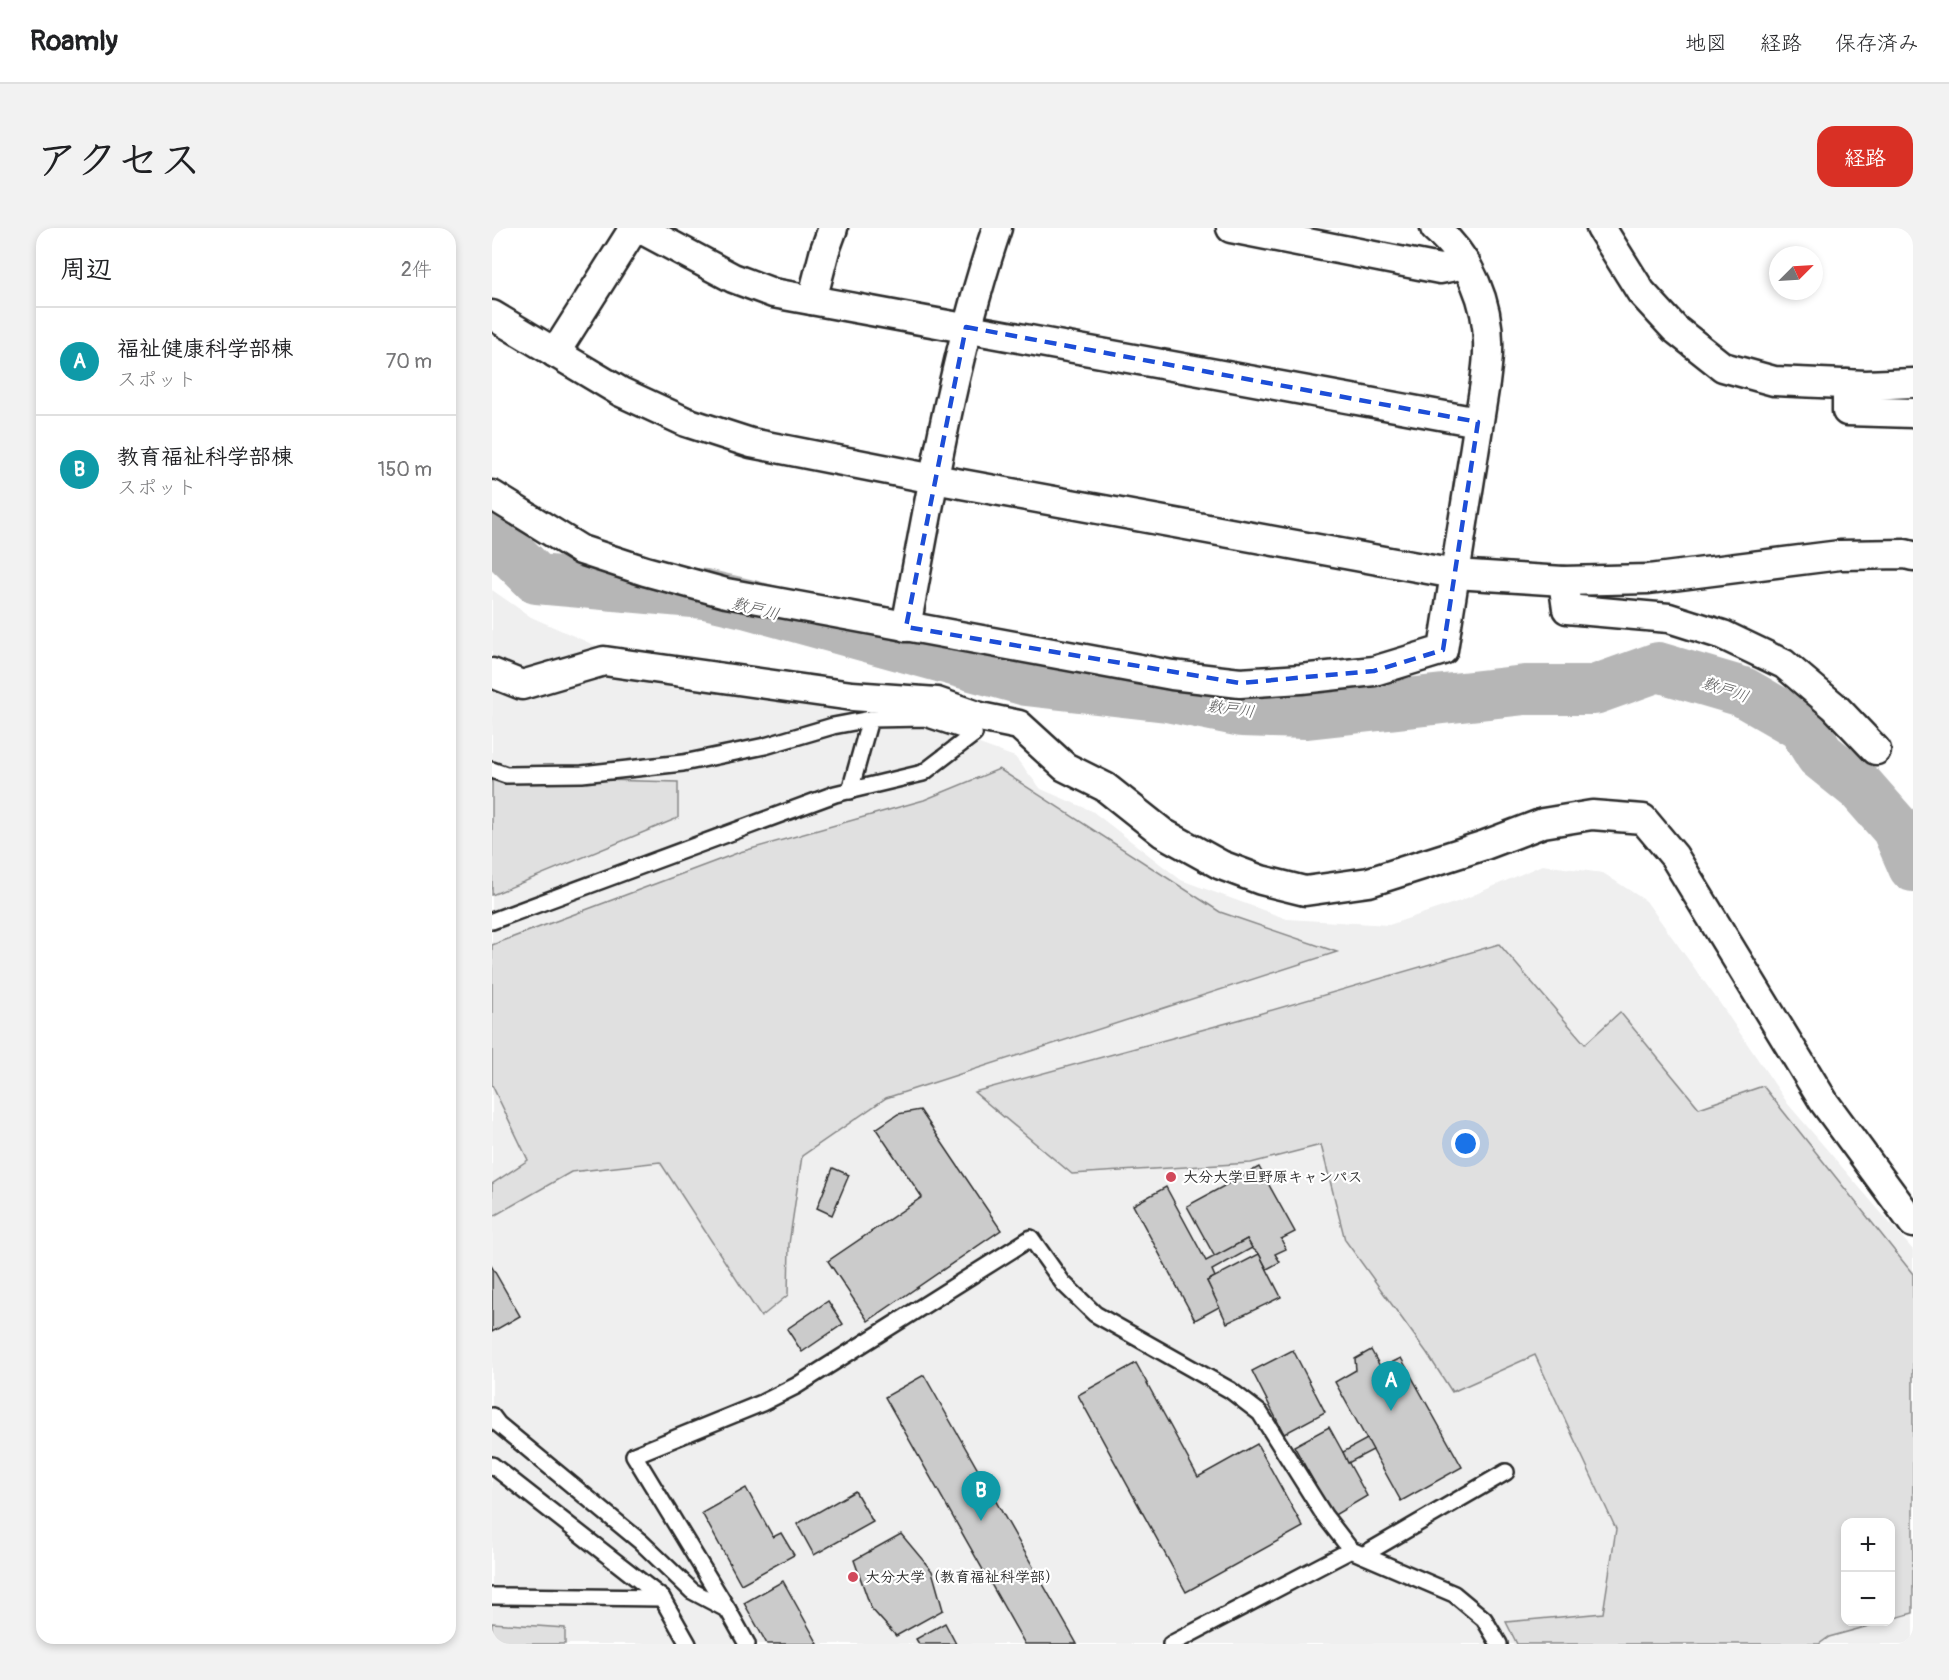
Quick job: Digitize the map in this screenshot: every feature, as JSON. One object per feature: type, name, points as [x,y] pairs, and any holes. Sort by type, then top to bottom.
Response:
[{"type":"street","points":[[555,353],[634,228]]},
{"type":"street","points":[[639,228],[733,278],[773,293],[1478,422]]},
{"type":"street","points":[[812,300],[833,228]]},
{"type":"street","points":[[906,627],[966,327],[997,228]]},
{"type":"street","points":[[1231,228],[1440,269],[1466,264]]},
{"type":"street","points":[[492,495],[581,550],[645,571],[726,593],[1172,675],[1240,682],[1301,680],[1374,671],[1443,650],[1485,383],[1488,340],[1486,319],[1479,291],[1466,264],[1450,242],[1435,228]]},
{"type":"street","points":[[1601,228],[1641,292],[1675,330],[1723,367],[1774,381],[1847,384],[1913,383]]},
{"type":"street","points":[[492,315],[621,392],[697,425],[751,443],[934,479],[1455,574],[1563,581],[1649,579],[1840,555],[1905,554],[1913,556]]},
{"type":"street","points":[[1847,384],[1847,411],[1913,413]]},
{"type":"street","points":[[1563,581],[1567,609],[1669,618],[1723,635],[1784,664],[1835,707],[1876,750]]},
{"type":"street","points":[[492,673],[522,685],[604,661],[852,696],[937,702],[980,717],[1019,724],[1065,767],[1105,787],[1163,833],[1221,865],[1261,880],[1305,891],[1369,882],[1542,824],[1592,815],[1643,819],[1674,856],[1824,1102],[1913,1223]]},
{"type":"lane","points":[[492,770],[506,775],[582,774],[683,763],[765,746],[833,726],[870,719],[926,718],[974,734],[923,773],[835,794],[492,921]]},
{"type":"lane","points":[[850,791],[870,719]]},
{"type":"lane","points":[[747,1644],[634,1455],[762,1403],[796,1386],[1031,1238],[1063,1283],[1095,1314],[1230,1390],[1260,1413],[1324,1515],[1357,1552],[1454,1594],[1484,1619],[1499,1644]]},
{"type":"lane","points":[[492,1416],[498,1424],[641,1542],[692,1591],[728,1610]]},
{"type":"lane","points":[[492,1465],[662,1598],[688,1644]]},
{"type":"lane","points":[[1171,1644],[1357,1552],[1506,1472]]},
{"type":"lane","points":[[492,1596],[662,1598]]},
{"type":"highlighted area","points":[[966,327],[1478,422],[1443,650],[1374,671],[1240,683],[906,627]]},
{"type":"shaded area","name":"大分大学旦野原キャンパス","points":[[492,590],[531,617],[612,653],[703,682],[875,720],[952,734],[1015,757],[1041,789],[1092,811],[1181,880],[1287,919],[1389,925],[1460,901],[1542,865],[1603,873],[1646,901],[1719,1002],[1788,1104],[1913,1250],[1913,1644],[492,1644]]},
{"type":"shaded area","points":[[999,769],[1220,912],[1337,952],[886,1098],[802,1156],[789,1244],[788,1295],[761,1317],[660,1162],[571,1172],[492,1217],[492,1184],[528,1160],[492,1085],[492,945],[740,852],[924,800]]},
{"type":"shaded area","points":[[492,777],[678,782],[678,818],[492,895]]},
{"type":"shaded area","points":[[1499,944],[1585,1044],[1620,1012],[1699,1108],[1763,1086],[1913,1274],[1913,1613],[1895,1618],[1895,1518],[1841,1518],[1841,1626],[1869,1626],[1829,1637],[1819,1644],[1517,1644],[1506,1622],[1603,1613],[1616,1529],[1535,1355],[1452,1392],[1427,1353],[1345,1240],[1321,1145],[1251,1163],[1072,1174],[974,1092],[1238,1020]]},
{"type":"shaded area","points":[[492,1623],[565,1628],[565,1644],[492,1644]]},
{"type":"building","points":[[920,1110],[1001,1230],[868,1321],[828,1261],[922,1197],[876,1129],[898,1114]]},
{"type":"building","points":[[1259,1167],[1295,1232],[1281,1239],[1286,1249],[1275,1254],[1280,1262],[1267,1269],[1247,1239],[1215,1257],[1187,1206]]},
{"type":"building","points":[[833,1168],[849,1175],[832,1215],[817,1208]]},
{"type":"building","points":[[1166,1187],[1206,1261],[1247,1239],[1252,1248],[1212,1270],[1215,1277],[1207,1281],[1221,1306],[1195,1320],[1133,1205]]},
{"type":"building","points":[[1259,1254],[1281,1297],[1227,1323],[1207,1281]]},
{"type":"building","points":[[492,1267],[520,1316],[492,1332]]},
{"type":"building","points":[[828,1301],[843,1324],[802,1352],[787,1329]]},
{"type":"building","points":[[1293,1350],[1325,1412],[1284,1434],[1252,1371]]},
{"type":"building","points":[[1371,1350],[1381,1368],[1401,1358],[1462,1467],[1401,1501],[1335,1382],[1356,1370],[1355,1359]]},
{"type":"building","points":[[1136,1363],[1198,1477],[1257,1444],[1303,1527],[1186,1592],[1078,1395]]},
{"type":"building","points":[[924,1375],[1077,1644],[1025,1644],[885,1397]]},
{"type":"building","points":[[1329,1427],[1367,1496],[1333,1516],[1294,1446]]},
{"type":"building","points":[[1367,1439],[1373,1450],[1348,1463],[1343,1452]]},
{"type":"building","points":[[746,1488],[773,1537],[781,1533],[794,1555],[741,1584],[702,1513]]},
{"type":"building","points":[[855,1491],[873,1522],[814,1555],[797,1524]]},
{"type":"building","points":[[901,1534],[932,1571],[943,1610],[896,1636],[871,1608],[854,1560]]},
{"type":"building","points":[[783,1581],[818,1644],[767,1644],[744,1603]]},
{"type":"building","points":[[945,1623],[956,1644],[919,1644],[916,1639]]},
{"type":"waterway","name":"敷戸川","points":[[492,535],[537,579],[705,594],[1026,681],[1167,697],[1242,712],[1307,714],[1525,690],[1594,690],[1658,667],[1743,692],[1802,726],[1820,755],[1861,788],[1896,828],[1913,867]]},
{"type":"place","name":"大分大学旦野原キャンパス","points":[[1171,1177]]},
{"type":"place","name":"福祉健康科学部棟","points":[[1391,1411]]},
{"type":"place","name":"教育福祉科学部棟","points":[[981,1521]]},
{"type":"place","name":"大分大学（教育福祉科学部）","points":[[853,1577]]}]
